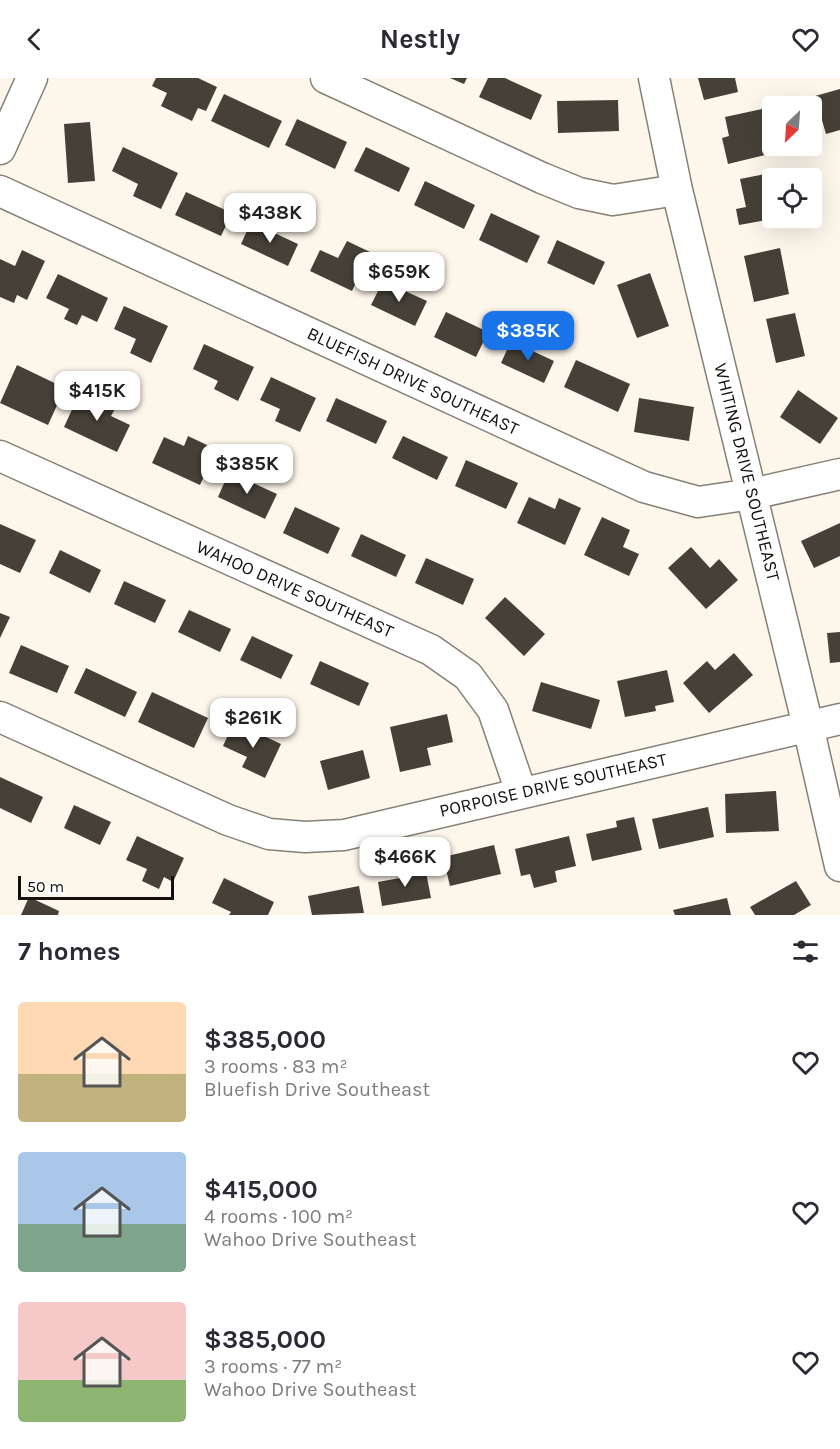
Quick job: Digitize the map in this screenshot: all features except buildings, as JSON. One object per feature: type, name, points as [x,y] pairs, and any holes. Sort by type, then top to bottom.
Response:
[{"type":"street","points":[[0,149],[32,78]]},
{"type":"street","points":[[326,78],[579,193],[613,200],[677,190]]},
{"type":"street","name":"WHITING DRIVE SOUTHEAST","points":[[654,78],[677,190],[840,866]]},
{"type":"street","name":"BLUEFISH DRIVE SOUTHEAST","points":[[0,191],[644,487],[698,502],[752,494],[840,474]]},
{"type":"street","name":"WAHOO DRIVE SOUTHEAST","points":[[0,456],[431,650],[468,676],[493,710],[521,792]]},
{"type":"street","name":"PORPOISE DRIVE SOUTHEAST","points":[[0,717],[228,820],[269,834],[305,837],[344,835],[840,719]]}]
